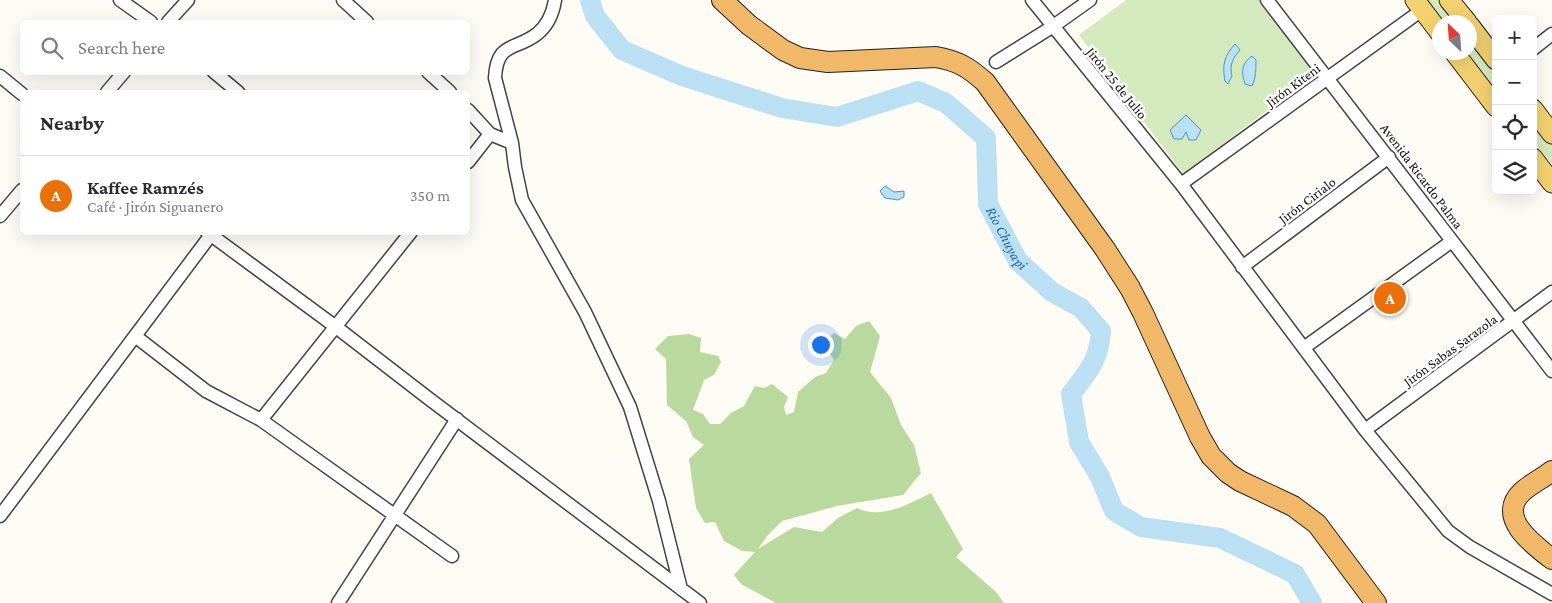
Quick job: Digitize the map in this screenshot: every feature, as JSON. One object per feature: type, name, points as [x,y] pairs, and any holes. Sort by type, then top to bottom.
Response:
[{"type":"highway","points":[[722,0],[749,25],[783,50],[800,58],[828,62],[936,57],[953,60],[985,82],[1105,249],[1130,288],[1200,437],[1211,456],[1220,466],[1240,481],[1293,506],[1318,524],[1376,603]]},
{"type":"highway","points":[[1552,471],[1523,491],[1515,500],[1511,511],[1521,531],[1552,559]]},
{"type":"main road","points":[[1449,0],[1461,15]]},
{"type":"main road","points":[[1419,5],[1432,22]]},
{"type":"main road","points":[[1477,35],[1492,55]]},
{"type":"main road","points":[[1460,60],[1494,105]]},
{"type":"main road","points":[[1537,114],[1552,134]]},
{"type":"main road","points":[[1537,163],[1552,183]]},
{"type":"street","points":[[120,0],[148,20]]},
{"type":"street","points":[[170,20],[188,0]]},
{"type":"street","points":[[343,0],[366,20]]},
{"type":"street","points":[[555,0],[548,22],[537,34],[507,49],[499,57],[495,78],[512,142],[522,200],[585,312],[630,407],[659,501],[681,590]]},
{"type":"street","name":"Jirón 25 de Julio","points":[[1032,0],[1181,184],[1365,430],[1448,531],[1470,547],[1552,594]]},
{"type":"street","points":[[996,62],[1052,27],[1090,0]]},
{"type":"street","name":"Avenida Ricardo Palma","points":[[1267,0],[1552,371]]},
{"type":"street","name":"Jirón Kiteni","points":[[1181,184],[1326,78],[1419,5]]},
{"type":"street","points":[[1537,46],[1552,34]]},
{"type":"street","points":[[109,90],[121,75]]},
{"type":"street","points":[[218,75],[236,90]]},
{"type":"street","points":[[431,75],[448,90]]},
{"type":"street","points":[[0,76],[20,92]]},
{"type":"street","points":[[470,112],[490,134],[512,142]]},
{"type":"street","points":[[470,159],[490,134]]},
{"type":"street","name":"Jirón Cirialo","points":[[1242,267],[1389,157]]},
{"type":"street","points":[[0,216],[20,192]]},
{"type":"street","points":[[0,516],[209,235]]},
{"type":"street","points":[[213,235],[700,603]]},
{"type":"street","points":[[261,420],[409,235]]},
{"type":"street","points":[[1304,347],[1452,241]]},
{"type":"street","name":"Jirón Sabas Sarazola","points":[[1365,430],[1514,322],[1552,292]]},
{"type":"street","points":[[135,336],[206,392],[261,420],[452,556]]},
{"type":"street","points":[[338,603],[457,419]]},
{"type":"green space","points":[[1126,0],[1261,0],[1318,72],[1183,174],[1079,35]]},
{"type":"green space","points":[[1417,0],[1449,0],[1461,15],[1433,15]]},
{"type":"green space","points":[[1477,35],[1492,55],[1492,91],[1466,60],[1477,60]]},
{"type":"green space","points":[[1537,114],[1552,134],[1552,164],[1537,146]]},
{"type":"green space","points":[[869,321],[880,336],[870,372],[891,398],[901,425],[914,445],[921,473],[903,495],[837,506],[782,521],[768,535],[758,549],[794,527],[822,532],[838,518],[857,508],[876,512],[895,509],[931,493],[963,549],[956,557],[996,592],[1004,603],[776,603],[741,584],[734,575],[755,552],[742,551],[724,541],[715,522],[705,523],[696,508],[689,459],[704,445],[693,437],[686,421],[667,405],[666,359],[655,349],[668,336],[689,334],[701,338],[700,352],[718,356],[721,362],[714,375],[704,380],[693,410],[703,414],[710,424],[720,424],[731,413],[744,406],[755,386],[764,388],[772,384],[788,397],[784,407],[786,415],[794,412],[798,392],[815,377],[826,373],[834,360],[823,342],[834,333],[845,339],[856,326]]},
{"type":"water","points":[[1235,44],[1240,50],[1232,62],[1232,76],[1228,84],[1225,81],[1224,65],[1228,53]]},
{"type":"water","points":[[1252,56],[1256,60],[1256,70],[1252,86],[1245,84],[1243,72],[1244,65]]},
{"type":"water","points":[[1186,115],[1201,130],[1196,140],[1189,140],[1186,132],[1182,139],[1174,139],[1170,130]]},
{"type":"water","points":[[885,186],[894,192],[904,191],[904,197],[898,200],[885,198],[880,191]]},
{"type":"waterway","name":"Rio Chuyapi","points":[[590,0],[595,16],[622,50],[682,76],[782,108],[837,117],[918,91],[946,103],[986,138],[988,204],[1018,261],[1052,292],[1081,308],[1101,331],[1098,350],[1092,365],[1071,394],[1079,442],[1100,477],[1114,511],[1141,527],[1220,538],[1295,574],[1312,603]]},
{"type":"place","name":"Kaffee Ramzés","points":[[1390,298]]}]
